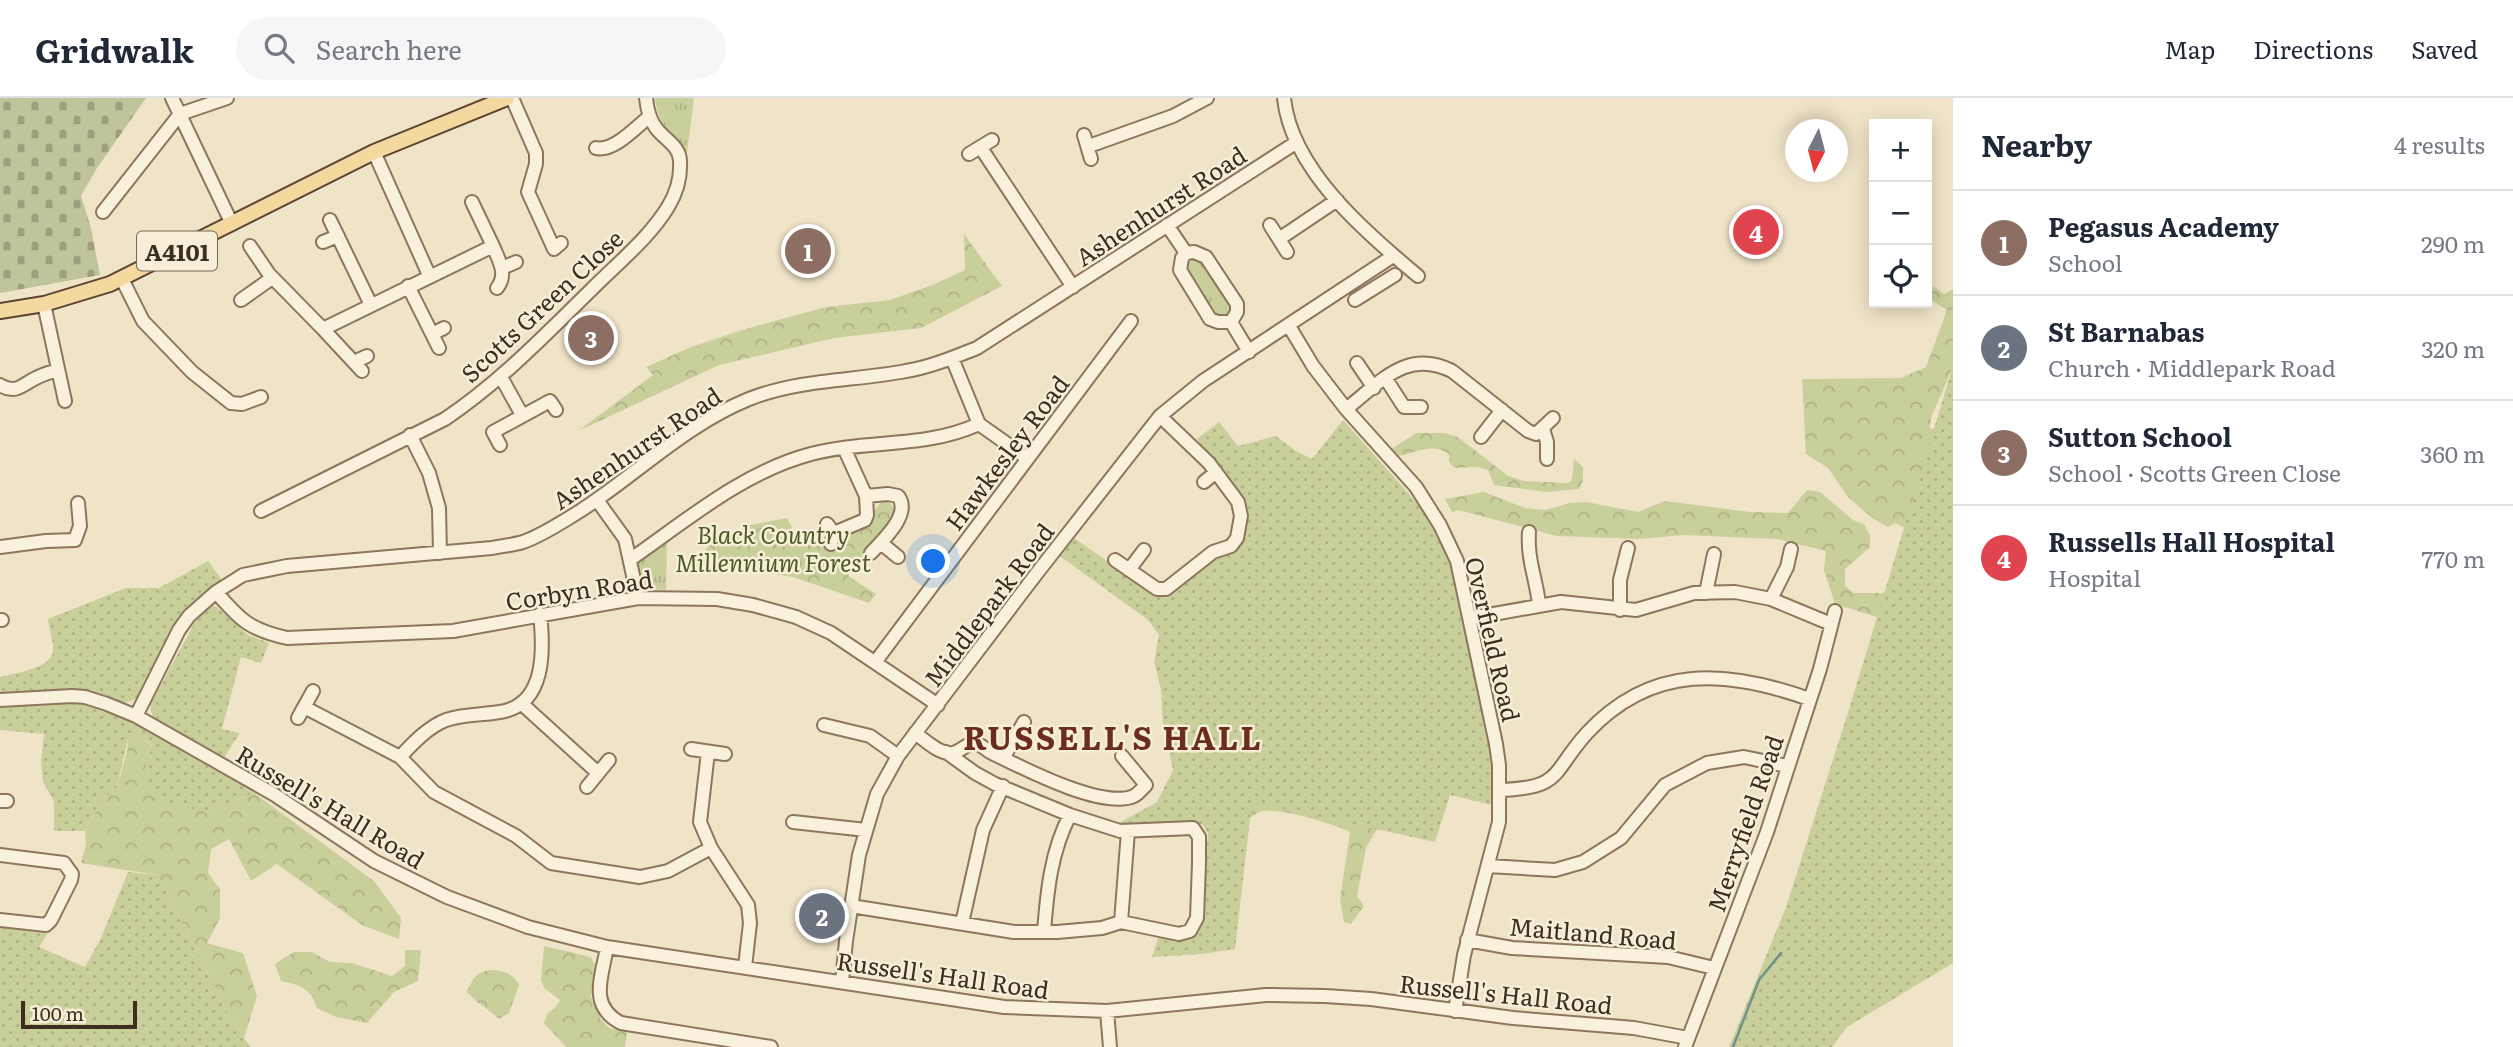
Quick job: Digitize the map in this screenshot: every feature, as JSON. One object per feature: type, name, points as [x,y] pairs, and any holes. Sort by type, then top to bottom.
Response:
[{"type":"main road","name":"A4101","points":[[0,311],[44,304],[122,279],[374,152],[510,98]]},
{"type":"street","points":[[172,98],[232,224]]},
{"type":"street","points":[[103,212],[180,114],[227,98]]},
{"type":"street","points":[[510,98],[536,153],[536,164],[528,192],[554,249],[561,243]]},
{"type":"street","name":"Scotts Green Close","points":[[261,510],[445,419],[500,377],[635,246],[670,204],[677,184],[679,155],[655,127],[648,108],[639,98]]},
{"type":"street","points":[[1088,147],[1173,116],[1207,98]]},
{"type":"street","points":[[1284,98],[1287,116],[1297,142],[1312,169],[1393,256],[1418,276]]},
{"type":"street","points":[[596,148],[606,148],[614,143],[648,108]]},
{"type":"street","points":[[992,140],[975,151],[1073,287]]},
{"type":"street","name":"Ashenhurst Road","points":[[136,716],[180,630],[200,605],[243,575],[263,569],[492,548],[523,542],[564,522],[716,414],[750,398],[811,383],[907,371],[977,348],[1297,142]]},
{"type":"street","points":[[374,152],[429,275]]},
{"type":"street","points":[[1279,239],[1338,200]]},
{"type":"street","points":[[472,202],[502,268],[503,281],[497,288]]},
{"type":"street","points":[[330,220],[371,305]]},
{"type":"street","points":[[1167,225],[1186,253]]},
{"type":"street","points":[[1270,225],[1287,252]]},
{"type":"street","points":[[323,242],[338,236]]},
{"type":"street","points":[[323,329],[492,246]]},
{"type":"street","points":[[258,251],[272,278],[358,367],[367,356]]},
{"type":"street","points":[[1186,253],[1182,258],[1180,270],[1210,319],[1231,322]]},
{"type":"street","points":[[1186,253],[1202,253],[1237,304],[1237,312],[1231,322]]},
{"type":"street","name":"Middlepark Road","points":[[842,982],[851,906],[866,830],[877,794],[898,756],[915,733],[1160,416],[1203,381],[1393,256]]},
{"type":"street","points":[[502,268],[516,262]]},
{"type":"street","points":[[1356,281],[1361,297],[1395,275]]},
{"type":"street","points":[[241,300],[272,278]]},
{"type":"street","points":[[122,279],[143,321],[192,372],[231,403],[242,404],[261,397]]},
{"type":"street","points":[[408,286],[439,348]]},
{"type":"street","points":[[44,304],[65,401]]},
{"type":"street","name":"Hawkesley Road","points":[[876,662],[1131,321]]},
{"type":"street","points":[[1231,322],[1249,352]]},
{"type":"street","name":"Overfield Road","points":[[1289,326],[1313,366],[1346,409],[1416,487],[1440,525],[1457,561],[1471,618],[1496,744],[1500,790],[1499,822],[1467,940],[1455,1011]]},
{"type":"street","points":[[432,334],[444,328]]},
{"type":"street","points":[[1119,335],[1130,343]]},
{"type":"street","points":[[952,358],[979,424],[1027,458]]},
{"type":"street","points":[[1346,409],[1410,364],[1422,362],[1452,371],[1528,431],[1536,434],[1553,418]]},
{"type":"street","points":[[1357,363],[1374,388]]},
{"type":"street","points":[[0,385],[5,388],[22,388],[37,377],[58,370]]},
{"type":"street","points":[[500,377],[522,415]]},
{"type":"street","points":[[1386,379],[1404,407],[1421,407]]},
{"type":"street","points":[[500,445],[492,432],[550,401],[556,410]]},
{"type":"street","points":[[1481,438],[1502,410]]},
{"type":"street","points":[[1115,560],[1157,589],[1166,589],[1213,552],[1231,546],[1237,538],[1241,516],[1238,502],[1216,472],[1179,431],[1160,416]]},
{"type":"street","points":[[631,559],[739,484],[776,465],[812,454],[934,440],[979,424]]},
{"type":"street","points":[[1543,429],[1547,442],[1546,459]]},
{"type":"street","points":[[410,435],[429,473],[439,508],[440,553]]},
{"type":"street","points":[[831,534],[865,520],[867,515],[866,496],[845,449]]},
{"type":"street","points":[[1204,482],[1216,472]]},
{"type":"street","points":[[866,496],[888,494],[898,496],[901,500],[902,513],[871,553]]},
{"type":"street","points":[[597,500],[625,539],[638,597]]},
{"type":"street","points":[[0,547],[75,540],[79,526],[78,503]]},
{"type":"street","points":[[1529,532],[1528,552],[1539,604]]},
{"type":"street","points":[[881,543],[898,557]]},
{"type":"street","points":[[1471,618],[1539,604],[1573,602],[1636,610],[1676,597],[1706,593],[1735,592],[1771,600],[1787,567],[1791,549]]},
{"type":"street","points":[[1129,570],[1144,550]]},
{"type":"street","points":[[1706,593],[1714,554]]},
{"type":"street","points":[[1620,610],[1622,556]]},
{"type":"street","name":"Corbyn Road","points":[[216,592],[245,624],[287,638],[435,633],[638,597],[717,599],[753,605],[796,617],[831,633],[939,705]]},
{"type":"street","name":"Merryfield Road","points":[[1687,1043],[1767,832],[1833,617],[1771,600]]},
{"type":"street","points":[[400,757],[428,731],[445,720],[511,710],[528,698],[539,674],[543,642],[540,614]]},
{"type":"street","points":[[1500,790],[1521,789],[1548,781],[1556,775],[1587,733],[1604,717],[1641,694],[1681,679],[1700,677],[1748,680],[1809,699]]},
{"type":"street","points":[[313,691],[301,713],[400,757],[434,792],[516,836],[551,863],[640,877],[668,871],[711,848]]},
{"type":"street","name":"Russell's Hall Road","points":[[0,699],[85,697],[136,716],[275,795],[386,867],[447,897],[528,927],[607,947],[1004,1007],[1107,1010],[1266,995],[1369,999],[1513,1018],[1634,1028],[1687,1043]]},
{"type":"street","points":[[521,703],[598,773]]},
{"type":"street","points":[[1004,757],[1024,722]]},
{"type":"street","points":[[824,725],[870,736],[898,756]]},
{"type":"street","points":[[851,906],[1014,932],[1102,929],[1121,922],[1179,934],[1190,931],[1196,918],[1200,845],[1197,832],[1189,827],[1120,831],[1070,816],[975,773],[915,733]]},
{"type":"street","points":[[946,752],[953,753],[971,744],[977,744],[1057,784],[1116,798],[1135,795],[1146,785],[1122,756]]},
{"type":"street","points":[[691,749],[724,754]]},
{"type":"street","points":[[708,752],[700,822],[711,848],[748,905],[750,923],[745,967]]},
{"type":"street","points":[[1488,866],[1555,870],[1583,862],[1621,838],[1665,785],[1707,763],[1744,757],[1787,766]]},
{"type":"street","points":[[587,787],[609,761]]},
{"type":"street","points":[[962,923],[982,830],[1003,786]]},
{"type":"street","points":[[1044,932],[1052,864],[1070,816]]},
{"type":"street","points":[[793,822],[866,830]]},
{"type":"street","points":[[1121,922],[1128,831]]},
{"type":"street","points":[[0,855],[64,863],[72,874],[51,920],[46,925],[0,920]]},
{"type":"street","name":"Maitland Road","points":[[1467,940],[1512,948],[1668,957],[1714,968]]},
{"type":"street","points":[[607,947],[599,994],[603,1008],[621,1023],[771,1047]]},
{"type":"street","points":[[1107,1010],[1110,1047]]},
{"type":"green space","points":[[0,98],[146,98],[97,168],[81,196],[91,228],[100,275],[0,293]]},
{"type":"green space","points":[[655,98],[694,98],[687,153],[662,122]]},
{"type":"green space","points":[[964,234],[1002,286],[921,328],[834,338],[719,365],[578,431],[653,375],[646,367],[691,347],[826,307],[890,300],[965,270]]},
{"type":"green space","points":[[1201,257],[1234,305],[1228,318],[1216,318],[1183,264],[1188,258]]},
{"type":"green space","points":[[1933,286],[1944,294],[1953,289],[1953,367],[1931,418],[1930,429],[1945,427],[1880,618],[1835,604],[1824,570],[1826,551],[1777,539],[1683,535],[1639,539],[1557,536],[1458,510],[1452,512],[1445,499],[1484,492],[1525,508],[1546,510],[1569,503],[1586,502],[1638,512],[1665,501],[1750,512],[1788,513],[1807,490],[1820,492],[1853,520],[1864,524],[1870,535],[1870,547],[1845,569],[1845,586],[1854,593],[1888,593],[1909,530],[1895,523],[1888,527],[1872,518],[1848,497],[1828,468],[1806,454],[1802,379],[1901,378],[1926,367],[1947,310],[1932,301]]},
{"type":"green space","points":[[1953,366],[1953,963],[1847,1027],[1832,1047],[1729,1047],[1786,907]]},
{"type":"green space","points":[[1343,420],[1425,512],[1449,562],[1465,609],[1491,756],[1496,806],[1450,795],[1435,842],[1252,802],[1235,949],[1152,957],[1158,938],[1186,938],[1200,928],[1208,833],[1202,824],[1119,823],[1157,802],[1173,770],[1163,725],[1161,689],[1154,662],[1159,635],[1148,620],[1060,556],[1074,538],[1155,594],[1174,592],[1243,530],[1221,470],[1197,439],[1219,422],[1238,446],[1276,436],[1312,459]]},
{"type":"green space","points":[[1416,433],[1445,433],[1458,437],[1508,476],[1524,481],[1568,483],[1572,480],[1574,459],[1583,467],[1583,481],[1579,489],[1546,492],[1494,485],[1488,470],[1477,467],[1455,468],[1449,462],[1449,454],[1442,451],[1424,449],[1398,456],[1390,450]]},
{"type":"green space","name":"Black Country Millennium Forest","points":[[881,502],[889,502],[895,510],[892,519],[848,576],[876,594],[869,603],[793,577],[701,562],[707,547],[750,525],[787,518],[798,540],[830,549],[855,530],[868,526],[870,517]]},
{"type":"green space","points":[[667,540],[666,590],[648,589],[639,578],[639,560]]},
{"type":"green space","points":[[208,561],[222,580],[197,598],[172,629],[140,698],[124,703],[78,691],[0,693],[0,677],[31,669],[51,658],[53,648],[48,619],[126,588],[159,588]]},
{"type":"green space","points":[[210,606],[217,607],[248,635],[269,643],[261,663],[241,657],[222,729],[240,733],[224,758],[153,718],[150,705],[195,622]]},
{"type":"green space","points":[[79,703],[131,721],[254,793],[210,811],[170,806],[145,780],[152,746],[141,737],[128,739],[117,787],[101,801],[85,831],[54,831],[54,801],[43,782],[41,762],[44,734],[0,730],[0,706]]},
{"type":"green space","points":[[141,737],[152,747],[145,770],[210,811],[254,793],[374,881],[401,918],[399,939],[362,925],[277,864],[251,881],[229,839],[211,849],[208,873],[220,889],[220,918],[207,943],[243,953],[257,996],[244,1038],[228,1013],[158,875],[81,863],[86,844],[85,831],[101,801],[117,787],[128,739]]},
{"type":"green space","points":[[1491,756],[1377,829],[1366,848],[1357,896],[1364,906],[1351,924],[1344,922],[1340,899],[1350,832],[1278,811],[1259,812],[1250,818],[1214,763]]},
{"type":"green space","points":[[128,872],[158,875],[228,1013],[250,1047],[0,1047],[0,924],[49,931],[39,947],[85,967],[101,938]]},
{"type":"green space","points":[[544,946],[591,957],[596,967],[591,997],[600,1018],[609,1028],[627,1031],[625,1047],[566,1047],[544,1023],[547,1014],[560,1000],[544,988],[541,980]]},
{"type":"green space","points":[[405,950],[421,950],[418,981],[394,992],[367,1023],[336,1017],[317,1008],[312,996],[304,989],[281,981],[275,964],[294,952],[312,952],[330,962],[352,963],[392,976],[405,966]]},
{"type":"green space","points":[[493,970],[508,974],[519,985],[509,1013],[499,1019],[467,992],[476,976]]},
{"type":"waterway","points":[[1733,1047],[1759,980],[1781,953]]},
{"type":"place","name":"Russells Hall Hospital","points":[[1756,232]]},
{"type":"place","name":"Pegasus Academy","points":[[808,251]]},
{"type":"place","name":"Sutton School","points":[[591,338]]},
{"type":"place","name":"St Barnabas","points":[[822,916]]},
{"type":"district","name":"RUSSELL'S HALL","points":[[1113,736]]}]
